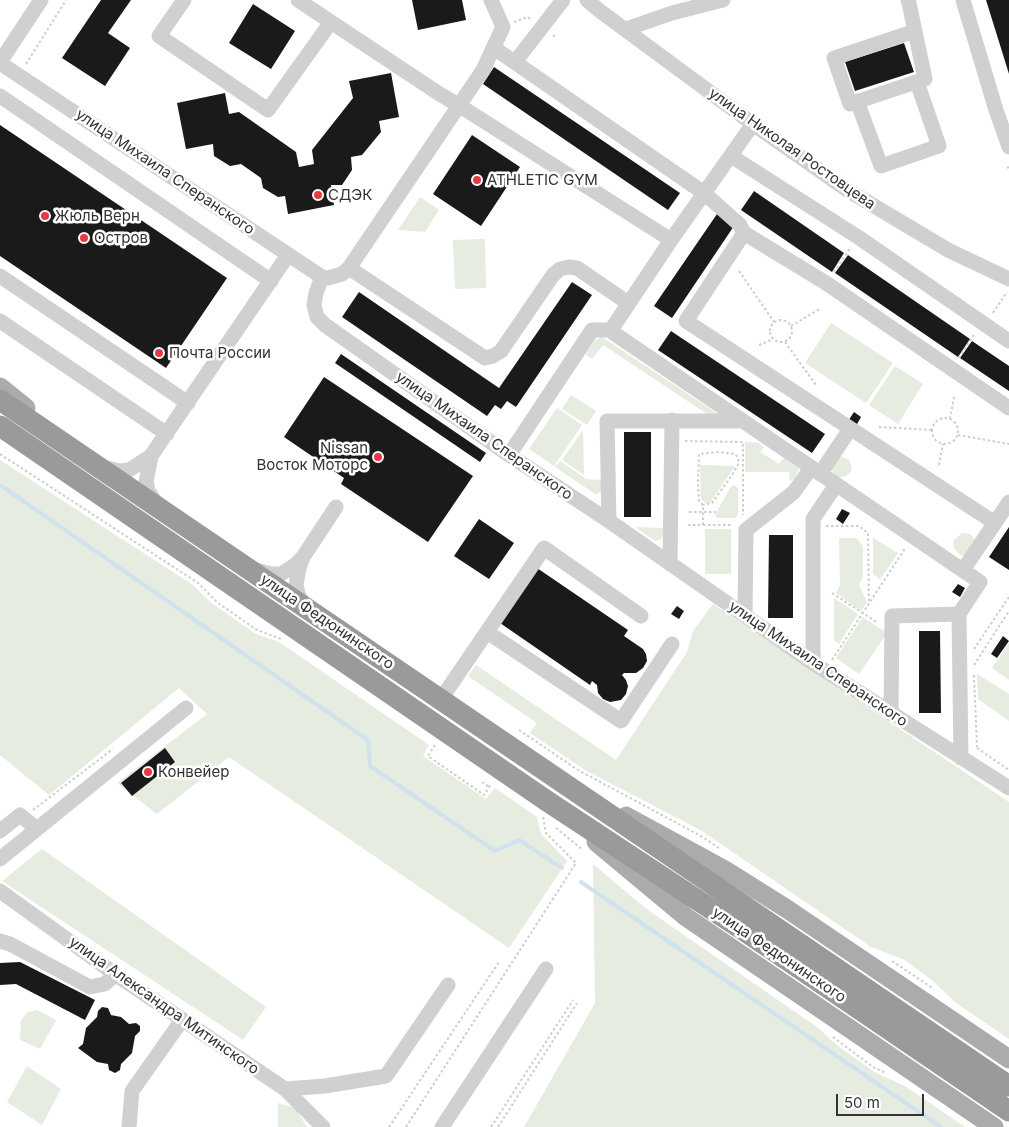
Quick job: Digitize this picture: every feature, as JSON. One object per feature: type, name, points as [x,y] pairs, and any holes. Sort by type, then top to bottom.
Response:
[{"type":"highway","name":"улица Федюнинского","points":[[0,400],[1009,1086]]},
{"type":"highway","name":"улица Федюнинского","points":[[0,426],[545,809],[742,930],[1009,1111]]},
{"type":"main road","name":"улица Федюнинского","points":[[0,386],[97,465]]},
{"type":"main road","name":"улица Федюнинского","points":[[0,435],[85,485]]},
{"type":"main road","name":"улица Федюнинского","points":[[560,780],[725,870],[787,909],[1009,1058]]},
{"type":"main road","name":"улица Федюнинского","points":[[545,809],[686,917],[994,1127]]},
{"type":"street","points":[[0,62],[41,0]]},
{"type":"street","points":[[184,0],[160,36],[268,110],[331,22]]},
{"type":"street","points":[[298,0],[438,93],[670,240]]},
{"type":"street","points":[[322,277],[336,277],[349,268],[483,70],[503,26],[491,0]]},
{"type":"street","points":[[515,62],[563,0]]},
{"type":"street","name":"улица Николая Ростовцева","points":[[587,0],[753,124],[849,191],[1008,284]]},
{"type":"street","points":[[626,29],[689,4],[724,0]]},
{"type":"street","points":[[908,0],[915,31],[925,79],[850,104],[834,58],[915,31]]},
{"type":"street","points":[[963,0],[1009,147]]},
{"type":"street","points":[[494,48],[704,193],[740,225],[744,233],[826,283],[1009,408]]},
{"type":"street","name":"улица Михаила Сперанского","points":[[0,62],[322,277],[314,305],[317,317],[325,325],[510,455],[609,521],[813,663],[1009,788]]},
{"type":"street","points":[[857,102],[881,166],[939,146],[917,82]]},
{"type":"street","points":[[0,96],[271,281]]},
{"type":"street","points":[[609,330],[611,330],[670,240],[753,124]]},
{"type":"street","points":[[730,156],[858,237],[1009,341]]},
{"type":"street","points":[[744,233],[686,321],[995,523]]},
{"type":"street","points":[[97,465],[119,471],[129,470],[151,456],[288,255]]},
{"type":"street","points":[[349,268],[485,358],[501,351],[553,275],[560,269],[577,268],[628,303]]},
{"type":"street","points":[[0,276],[188,402]]},
{"type":"street","points":[[0,321],[167,434]]},
{"type":"street","points":[[510,455],[592,330],[609,330],[980,582],[959,614],[961,758]]},
{"type":"street","points":[[670,564],[672,420]]},
{"type":"street","points":[[609,521],[607,421],[742,421]]},
{"type":"street","points":[[745,616],[746,530],[794,492],[815,471],[850,429]]},
{"type":"street","points":[[151,456],[146,482],[148,491],[158,506]]},
{"type":"street","points":[[813,663],[812,518],[836,485]]},
{"type":"street","points":[[963,570],[1009,502]]},
{"type":"street","points":[[304,606],[296,585],[299,568],[304,557],[336,508]]},
{"type":"street","points":[[441,700],[544,548],[642,616]]},
{"type":"street","points":[[248,567],[271,574],[281,574],[304,557]]},
{"type":"street","points":[[891,714],[892,616],[959,614]]},
{"type":"street","points":[[488,632],[621,721],[672,644]]},
{"type":"street","points":[[0,859],[186,708]]},
{"type":"street","points":[[1,829],[20,814],[37,829]]},
{"type":"street","name":"улица Александра Митинского","points":[[0,891],[115,974],[285,1089],[323,1127]]},
{"type":"street","points":[[0,941],[10,944],[90,987],[104,984],[115,974]]},
{"type":"street","points":[[442,1127],[546,970]]},
{"type":"street","points":[[285,1089],[325,1086],[386,1076],[448,985]]},
{"type":"street","points":[[130,1127],[132,1090],[182,1020]]},
{"type":"path","points":[[20,76],[66,0]]},
{"type":"path","points":[[826,283],[858,237]]},
{"type":"path","points":[[739,271],[774,322]]},
{"type":"path","points":[[952,369],[982,322],[995,311],[1008,284]]},
{"type":"path","points":[[791,326],[821,308]]},
{"type":"path","points":[[781,320],[791,326],[792,335],[785,342],[778,342],[773,339],[770,328],[774,322],[781,320]]},
{"type":"path","points":[[759,345],[773,339]]},
{"type":"path","points":[[785,342],[816,385]]},
{"type":"path","points":[[950,419],[954,397]]},
{"type":"path","points":[[950,419],[956,424],[958,435],[953,442],[943,444],[934,437],[932,430],[938,420],[950,419]]},
{"type":"path","points":[[879,427],[932,430]]},
{"type":"path","points":[[958,435],[1009,444]]},
{"type":"path","points":[[671,441],[742,442],[743,516]]},
{"type":"path","points":[[940,465],[943,444]]},
{"type":"path","points":[[703,505],[712,503],[732,475],[738,463],[738,458],[734,454],[718,452],[700,454],[698,481],[699,501],[703,505],[703,525]]},
{"type":"path","points":[[0,454],[198,583],[218,603],[257,630],[280,639]]},
{"type":"path","points":[[689,512],[716,512]]},
{"type":"path","points":[[688,525],[735,525]]},
{"type":"path","points":[[812,526],[858,526],[868,533],[869,603]]},
{"type":"path","points":[[830,662],[909,543]]},
{"type":"path","points":[[832,594],[876,623],[892,623]]},
{"type":"path","points":[[972,651],[1009,597]]},
{"type":"path","points":[[977,748],[974,664],[1009,612]]},
{"type":"path","points":[[961,735],[966,735],[967,741],[1009,770]]},
{"type":"path","points":[[435,745],[428,756],[484,795],[489,787],[482,782]]},
{"type":"path","points":[[24,817],[116,746]]},
{"type":"path","points":[[406,1127],[576,863],[546,834],[545,809]]},
{"type":"path","points":[[389,1127],[499,962]]},
{"type":"path","points":[[491,1127],[573,1000]]},
{"type":"path","points":[[498,1127],[578,1003]]},
{"type":"shaded area","points":[[420,197],[439,210],[425,232],[398,230]]},
{"type":"shaded area","points":[[485,239],[486,288],[455,289],[453,240]]},
{"type":"shaded area","points":[[831,323],[893,363],[866,403],[805,363]]},
{"type":"shaded area","points":[[602,337],[721,416],[710,416],[603,345],[592,359],[585,354],[595,340]]},
{"type":"shaded area","points":[[895,366],[923,384],[898,424],[869,405]]},
{"type":"shaded area","points":[[571,395],[596,411],[587,425],[562,409]]},
{"type":"shaded area","points":[[557,408],[582,425],[554,466],[529,449]]},
{"type":"shaded area","points":[[583,430],[584,475],[562,460]]},
{"type":"shaded area","points":[[745,442],[759,443],[764,447],[760,452],[779,464],[784,458],[799,469],[794,479],[790,481],[789,472],[745,472]]},
{"type":"shaded area","points":[[840,456],[849,460],[852,467],[850,473],[844,477],[837,477],[831,469]]},
{"type":"shaded area","points":[[0,460],[193,585],[210,602],[256,634],[279,642],[429,745],[423,756],[486,799],[495,788],[537,817],[541,834],[567,861],[509,948],[229,757],[157,814],[117,783],[207,714],[179,688],[49,795],[0,755]]},
{"type":"shaded area","points":[[560,461],[586,479],[603,480],[601,491],[595,494],[555,467]]},
{"type":"shaded area","points":[[700,465],[735,466],[710,503],[705,503],[701,499]]},
{"type":"shaded area","points":[[734,485],[738,488],[738,514],[736,518],[717,518],[715,515],[730,488]]},
{"type":"shaded area","points":[[635,527],[663,528],[663,536],[660,540],[655,541]]},
{"type":"shaded area","points":[[705,529],[731,529],[731,574],[705,574]]},
{"type":"shaded area","points":[[962,533],[970,534],[975,540],[967,556],[960,555],[953,547],[954,540]]},
{"type":"shaded area","points":[[839,538],[856,538],[863,546],[863,577],[859,585],[867,602],[861,611],[836,593],[840,585]]},
{"type":"shaded area","points":[[873,538],[898,553],[880,580],[873,574]]},
{"type":"shaded area","points":[[834,598],[858,614],[839,644],[834,640]]},
{"type":"shaded area","points":[[713,604],[1009,802],[1009,1039],[956,1003],[933,981],[905,960],[871,947],[702,831],[585,770],[530,733],[537,723],[468,676],[476,665],[616,760],[687,652],[693,631]]},
{"type":"shaded area","points":[[863,617],[887,633],[859,674],[836,658]]},
{"type":"shaded area","points":[[1009,643],[1009,680],[992,668]]},
{"type":"shaded area","points":[[977,674],[1009,694],[1009,721],[978,699]]},
{"type":"shaded area","points":[[42,849],[266,1007],[243,1040],[2,881]]},
{"type":"shaded area","points":[[593,864],[645,908],[817,1027],[838,1046],[876,1073],[905,1086],[965,1127],[524,1127],[595,1003]]},
{"type":"shaded area","points":[[37,1010],[56,1020],[40,1049],[20,1040],[21,1021],[27,1012]]},
{"type":"shaded area","points":[[27,1066],[61,1089],[42,1125],[7,1102]]},
{"type":"shaded area","points":[[278,1103],[295,1108],[307,1127],[278,1127]]},
{"type":"building","points":[[101,0],[131,0],[108,33],[130,48],[105,86],[62,58]]},
{"type":"building","points":[[412,0],[462,0],[466,20],[418,30]]},
{"type":"building","points":[[986,0],[1009,0],[1009,74]]},
{"type":"building","points":[[253,4],[295,31],[271,69],[229,43]]},
{"type":"building","points":[[904,43],[914,72],[855,91],[845,62]]},
{"type":"building","points":[[494,67],[680,193],[668,210],[483,84]]},
{"type":"building","points":[[391,73],[399,117],[379,121],[381,132],[362,155],[351,157],[352,170],[342,185],[331,185],[334,205],[288,214],[285,196],[278,197],[263,188],[261,178],[241,164],[230,166],[214,156],[213,144],[186,149],[177,103],[225,93],[229,114],[239,112],[296,152],[299,167],[314,164],[312,150],[353,98],[349,81]]},
{"type":"building","name":"Остров","points":[[0,125],[227,278],[166,368],[0,256]]},
{"type":"building","name":"ATHLETIC GYM","points":[[472,135],[520,167],[481,226],[433,194]]},
{"type":"building","points":[[754,191],[844,253],[832,272],[741,210]]},
{"type":"building","points":[[717,214],[734,226],[672,318],[654,306]]},
{"type":"building","points":[[848,255],[970,339],[958,357],[835,273]]},
{"type":"building","points":[[572,282],[592,295],[516,407],[507,401],[501,409],[495,405],[487,416],[342,317],[359,292],[499,388]]},
{"type":"building","points":[[671,331],[825,434],[812,453],[658,350]]},
{"type":"building","points":[[972,341],[1009,366],[1009,391],[960,358]]},
{"type":"building","points":[[341,354],[486,453],[480,462],[335,363]]},
{"type":"building","name":"Nissan Восток Моторс","points":[[324,377],[473,476],[428,542],[341,484],[344,478],[284,437]]},
{"type":"building","points":[[854,412],[861,417],[856,426],[848,421]]},
{"type":"building","points":[[624,432],[651,432],[651,517],[624,517]]},
{"type":"building","points":[[842,509],[850,513],[843,524],[836,519]]},
{"type":"building","points":[[479,519],[514,543],[489,579],[454,556]]},
{"type":"building","points":[[1009,527],[1009,570],[989,557]]},
{"type":"building","points":[[769,535],[793,535],[793,618],[768,618]]},
{"type":"building","points":[[537,568],[628,630],[624,636],[643,649],[647,661],[643,668],[636,673],[624,673],[622,675],[628,686],[626,694],[621,700],[610,702],[603,699],[598,693],[597,685],[592,681],[590,685],[500,623]]},
{"type":"building","points":[[958,584],[965,588],[960,597],[952,592]]},
{"type":"building","points":[[677,606],[684,611],[679,619],[671,614]]},
{"type":"building","points":[[919,631],[940,631],[941,713],[919,713]]},
{"type":"building","points":[[1003,636],[1009,641],[997,658],[991,654]]},
{"type":"building","name":"Конвейер","points":[[165,748],[175,762],[132,796],[121,783]]},
{"type":"building","points":[[20,962],[95,1000],[85,1020],[16,984],[0,985],[0,963]]},
{"type":"building","points":[[102,1007],[108,1008],[111,1015],[121,1017],[129,1024],[136,1023],[140,1026],[140,1031],[135,1036],[132,1053],[121,1064],[120,1070],[115,1073],[109,1070],[108,1064],[97,1062],[78,1048],[83,1044],[86,1028],[97,1017],[98,1011]]},
{"type":"waterway","points":[[0,485],[368,740],[370,766],[495,851],[519,840],[562,868]]},
{"type":"waterway","points":[[581,882],[941,1127]]},
{"type":"place","name":"ATHLETIC GYM","points":[[477,180]]},
{"type":"place","name":"СДЭК","points":[[318,195]]},
{"type":"place","name":"Жюль Верн","points":[[45,216]]},
{"type":"place","name":"Остров","points":[[84,238]]},
{"type":"place","name":"Почта России","points":[[159,353]]},
{"type":"place","name":"Nissan Восток Моторс","points":[[378,457]]},
{"type":"place","name":"Конвейер","points":[[148,772]]}]
